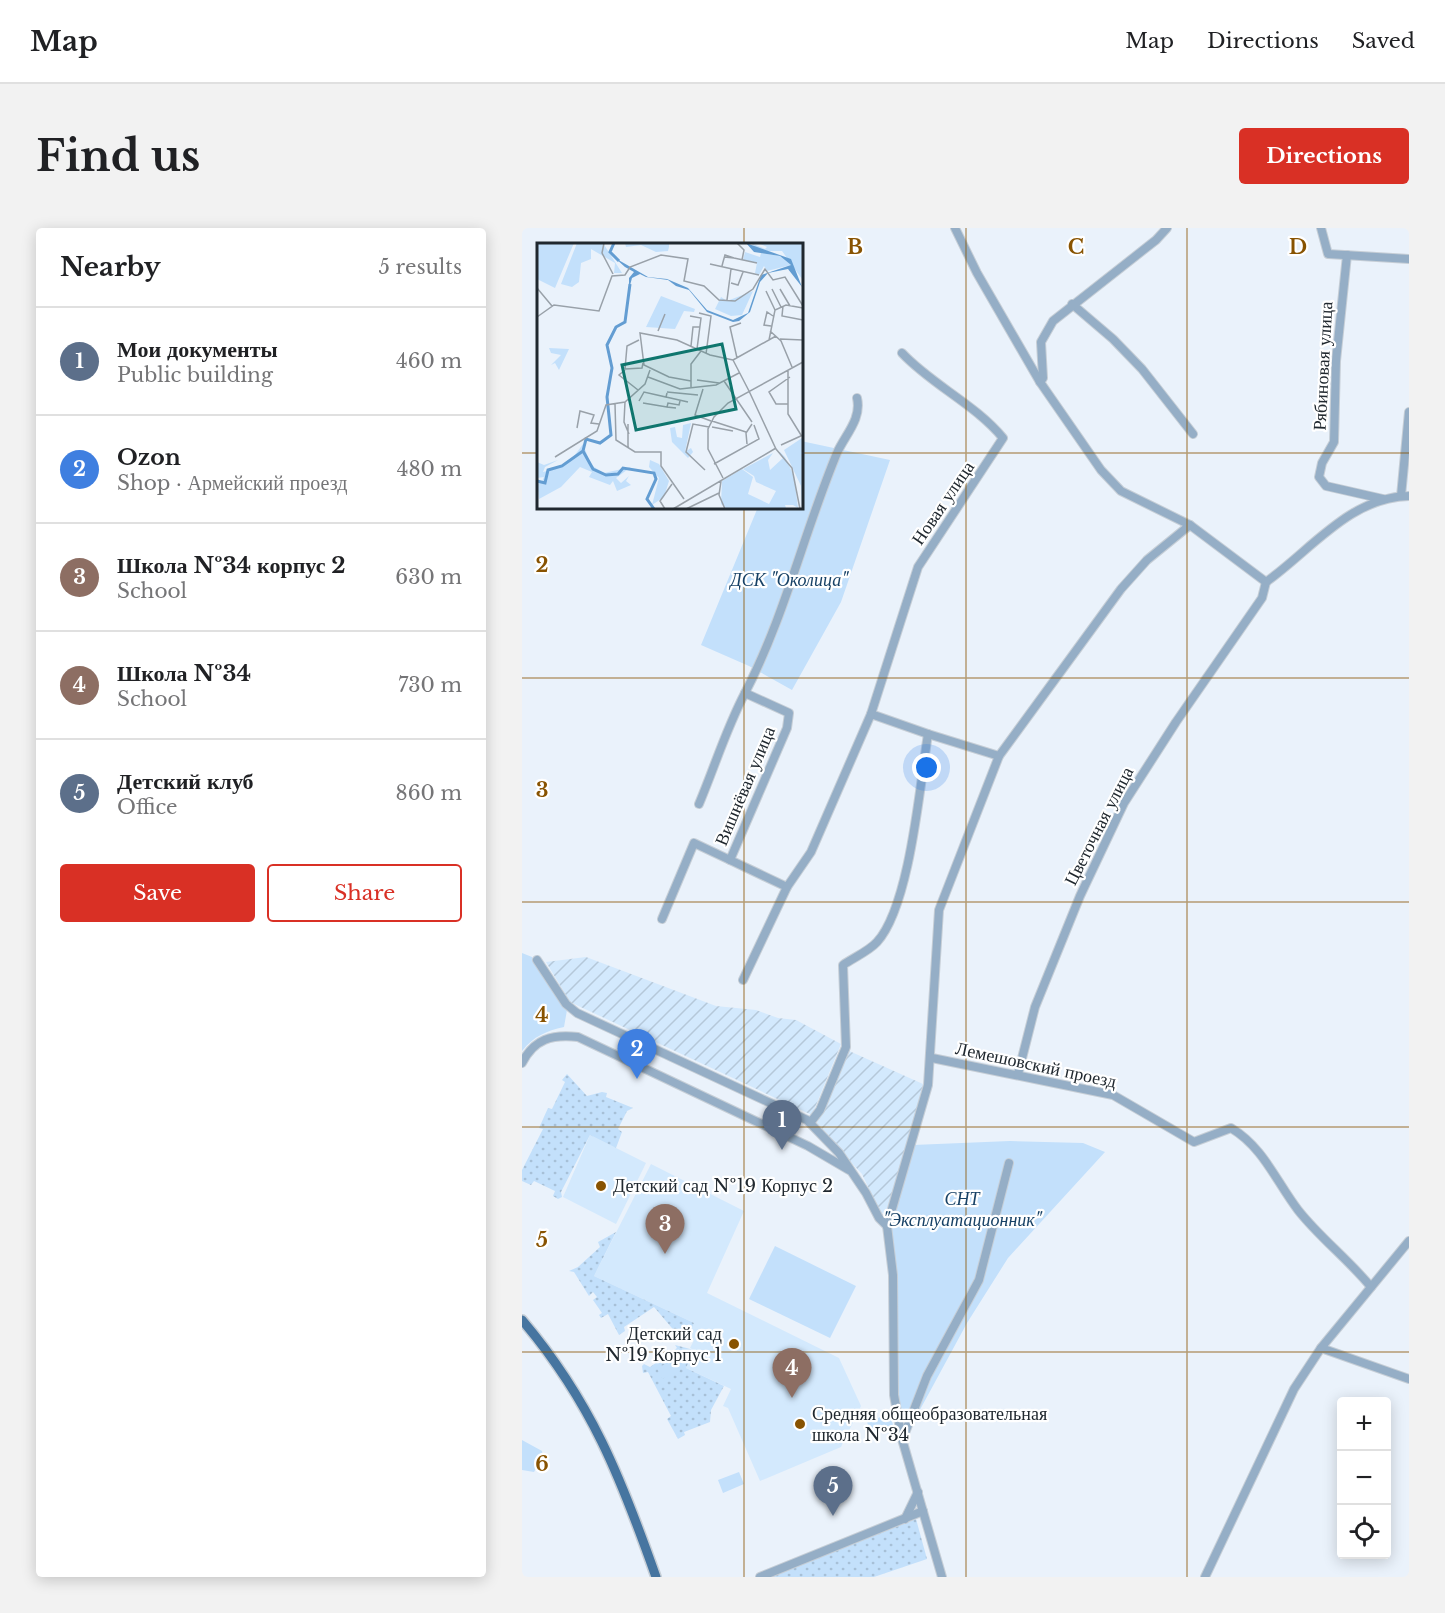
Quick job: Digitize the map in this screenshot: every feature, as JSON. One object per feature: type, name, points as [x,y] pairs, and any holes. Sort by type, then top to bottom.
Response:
[{"type":"main road","points":[[522,1320],[567,1378],[598,1429],[628,1498],[656,1577]]},
{"type":"street","points":[[955,228],[977,273],[1040,382],[1101,470],[1120,491],[1190,525],[1266,582],[1346,517],[1371,503],[1405,496],[1409,412]]},
{"type":"street","points":[[1040,382],[1043,378],[1041,353],[1043,334],[1053,321],[1156,240],[1167,228]]},
{"type":"street","points":[[1321,228],[1328,254],[1409,258]]},
{"type":"street","name":"Рябиновая улица","points":[[1347,255],[1336,361],[1334,442],[1322,463],[1319,477],[1326,486],[1383,500]]},
{"type":"street","points":[[1072,304],[1113,339],[1142,369],[1193,434]]},
{"type":"street","name":"Новая улица","points":[[743,980],[787,887],[811,852],[871,714],[918,567],[1003,438],[974,412],[916,369],[902,353]]},
{"type":"street","points":[[746,693],[778,621],[838,451],[856,419],[859,406],[857,398]]},
{"type":"street","points":[[942,1577],[902,1439],[894,1395],[893,1275],[887,1226],[924,1101],[932,1058],[933,974],[939,910],[999,756],[1123,587],[1163,545],[1190,525]]},
{"type":"street","name":"Цветочная улица","points":[[1018,1074],[1035,1007],[1080,896],[1112,828],[1170,730],[1262,598],[1266,582]]},
{"type":"street","name":"Вишнёвая улица","points":[[699,804],[726,738],[728,725],[746,693],[789,713],[787,728],[730,860]]},
{"type":"street","points":[[871,714],[999,756]]},
{"type":"street","points":[[810,1123],[820,1110],[846,1047],[843,965],[877,942],[896,906],[910,844],[928,734]]},
{"type":"street","name":"Вишнёвая улица","points":[[662,919],[694,843],[787,887]]},
{"type":"street","points":[[537,960],[566,1004],[577,1013],[761,1097],[810,1123],[839,1153],[887,1226]]},
{"type":"street","points":[[522,1063],[526,1054],[539,1041],[557,1035],[578,1037],[808,1146],[852,1172]]},
{"type":"street","name":"Лемешовский проезд","points":[[932,1058],[1113,1095],[1194,1142],[1231,1128],[1245,1137],[1263,1157],[1297,1209],[1329,1246],[1371,1287]]},
{"type":"street","points":[[902,1439],[927,1376],[978,1280],[1009,1163]]},
{"type":"street","points":[[1205,1577],[1294,1389],[1321,1348],[1409,1241]]},
{"type":"street","points":[[1321,1348],[1409,1379]]},
{"type":"street","points":[[905,1519],[918,1492]]},
{"type":"street","points":[[760,1577],[923,1511]]},
{"type":"shaded area","points":[[586,957],[716,1006],[756,1010],[778,1018],[796,1020],[841,1044],[812,1115],[570,1002],[546,962]]},
{"type":"shaded area","points":[[847,1050],[923,1084],[906,1151],[885,1214],[880,1212],[862,1174],[816,1125]]},
{"type":"shaded area","name":"Детский сад №19 Корпус 2","points":[[590,1135],[646,1163],[616,1224],[563,1197]]},
{"type":"shaded area","points":[[651,1164],[744,1211],[707,1293],[839,1358],[861,1406],[841,1447],[760,1481],[728,1408],[723,1406],[731,1389],[686,1368],[694,1350],[690,1348],[694,1340],[690,1333],[694,1323],[594,1276]]},
{"type":"green space","name":"ДСК \"Околица\"","points":[[802,441],[890,460],[841,602],[792,690],[749,666],[701,645],[758,508],[802,508]]},
{"type":"green space","points":[[522,953],[532,957],[567,1010],[564,1027],[541,1035],[531,1041],[522,1051]]},
{"type":"green space","points":[[567,1074],[587,1096],[607,1093],[606,1097],[633,1108],[627,1111],[618,1129],[622,1132],[616,1148],[590,1135],[561,1192],[562,1197],[558,1199],[553,1196],[555,1191],[534,1181],[531,1185],[522,1181],[522,1170],[543,1129],[539,1128],[548,1108],[552,1109],[565,1082],[562,1080]]},
{"type":"green space","name":"СНТ \"Эксплуатационник\"","points":[[1010,1141],[1083,1143],[1105,1152],[1008,1258],[967,1323],[909,1430],[901,1428],[895,1397],[888,1226],[913,1145]]},
{"type":"green space","points":[[616,1232],[594,1276],[694,1323],[690,1333],[694,1340],[677,1334],[654,1307],[624,1327],[625,1331],[619,1335],[608,1314],[601,1318],[599,1315],[602,1313],[593,1300],[597,1297],[593,1292],[589,1296],[574,1272],[569,1271],[578,1267],[600,1247],[598,1242]]},
{"type":"green space","points":[[775,1246],[856,1286],[830,1338],[749,1299]]},
{"type":"green space","points":[[675,1345],[694,1350],[686,1368],[724,1386],[711,1410],[710,1422],[684,1432],[685,1435],[678,1439],[667,1419],[671,1416],[648,1372],[643,1373],[642,1366],[644,1364],[650,1367],[677,1348]]},
{"type":"green space","points":[[674,1360],[680,1371],[662,1379],[657,1368]]},
{"type":"green space","points":[[889,1414],[894,1427],[872,1435],[867,1422]]},
{"type":"green space","points":[[522,1440],[542,1451],[543,1456],[534,1472],[522,1470]]},
{"type":"green space","points":[[739,1472],[744,1484],[723,1493],[718,1480]]},
{"type":"green space","points":[[916,1519],[927,1559],[874,1577],[770,1577]]},
{"type":"place","name":"Ozon","points":[[637,1079]]},
{"type":"place","name":"Мои документы","points":[[782,1150]]},
{"type":"place","name":"Детский сад №19 Корпус 2","points":[[601,1186]]},
{"type":"place","name":"Школа №34 корпус 2","points":[[665,1254]]},
{"type":"place","name":"Детский сад №19 Корпус 1","points":[[734,1344]]},
{"type":"place","name":"Школа №34","points":[[792,1398]]},
{"type":"place","name":"Средняя общеобразовательная школа №34","points":[[800,1424]]},
{"type":"place","name":"Детский клуб","points":[[833,1516]]}]
